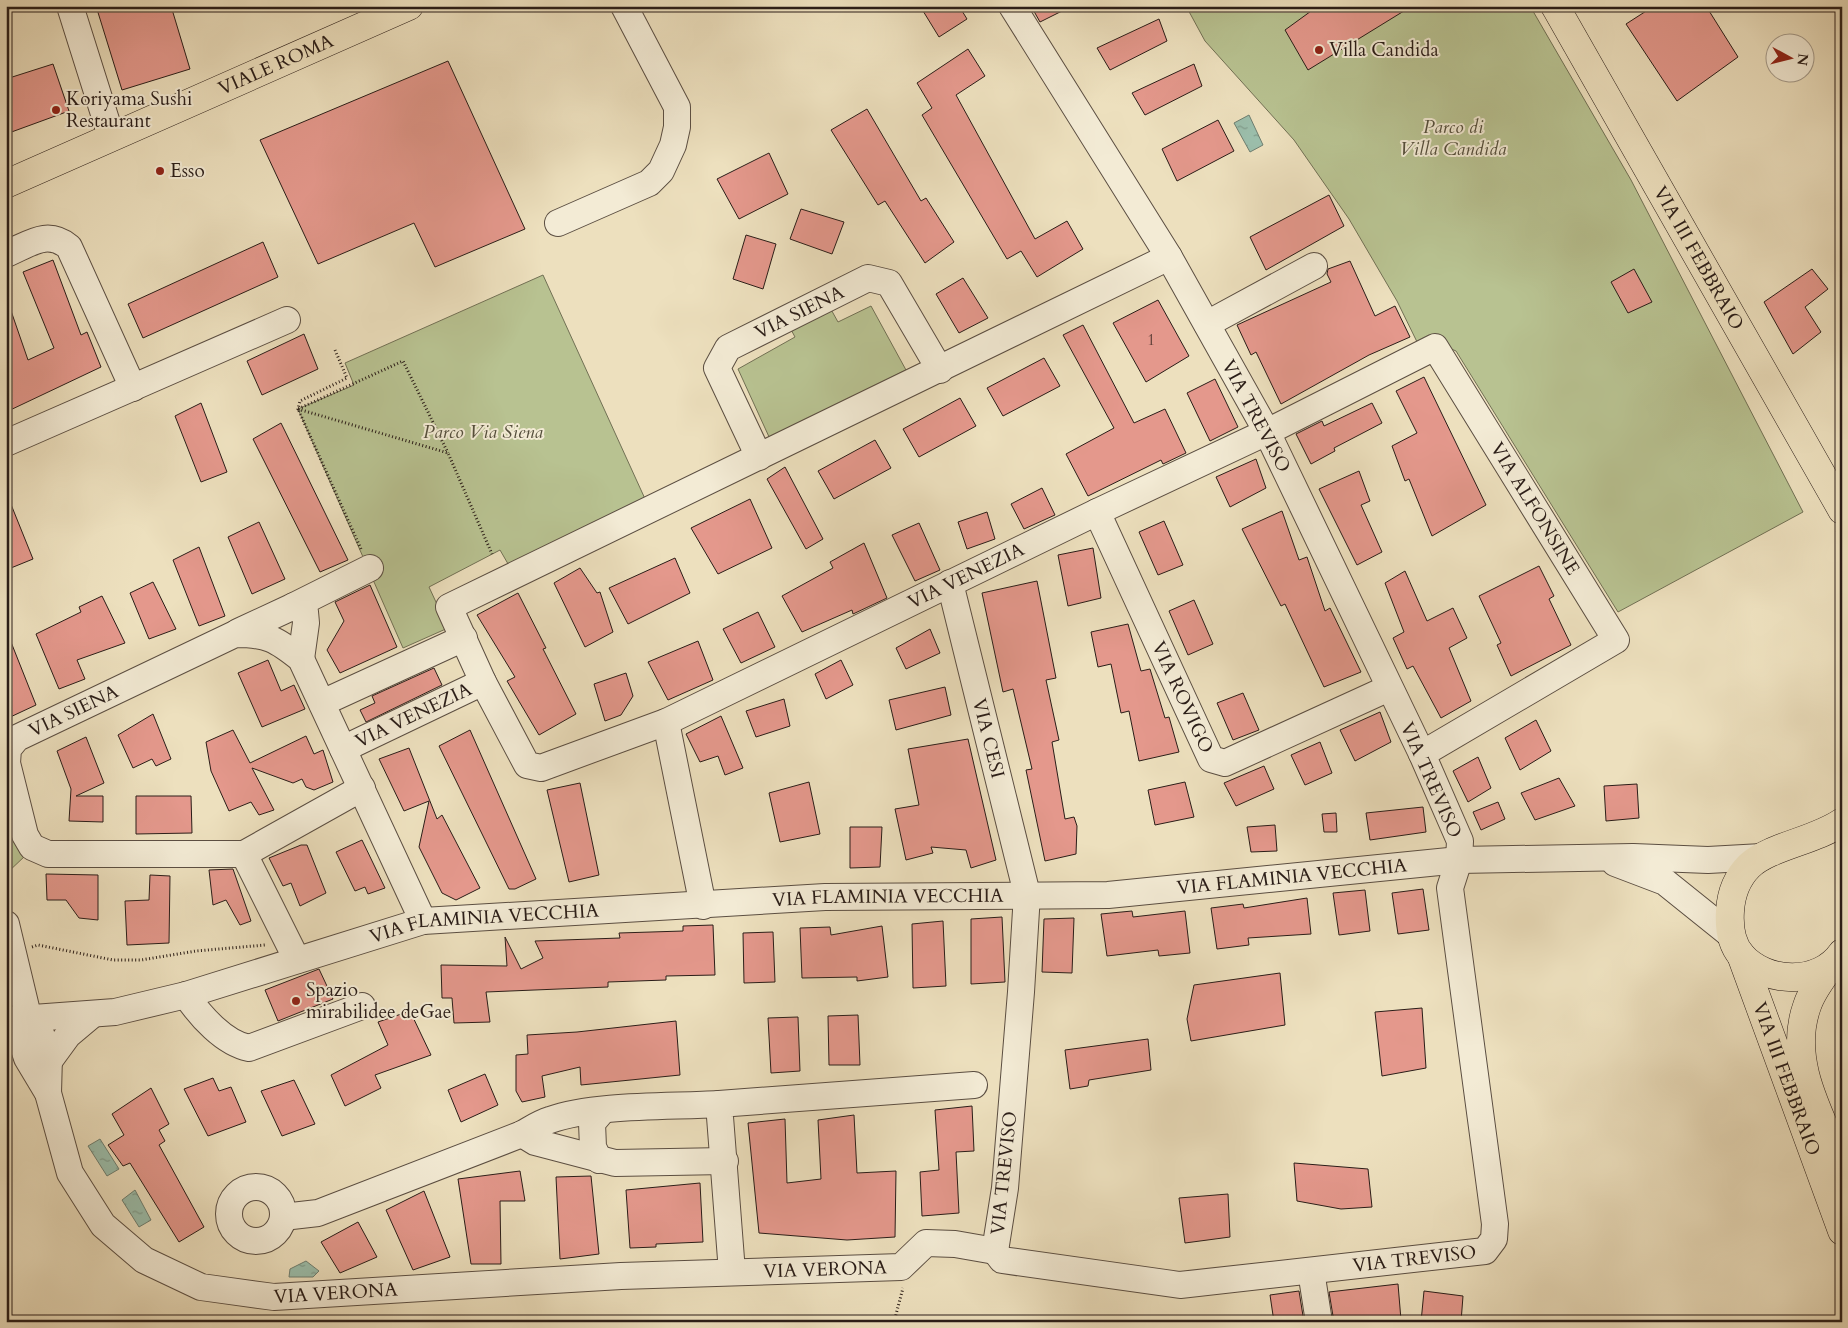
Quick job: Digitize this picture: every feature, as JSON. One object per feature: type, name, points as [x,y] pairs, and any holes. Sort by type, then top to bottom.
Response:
[{"type":"main road","name":"VIALE ROMA","points":[[6,184],[409,6]]},
{"type":"main road","name":"VIA III FEBBRAIO","points":[[1555,6],[1842,510]]},
{"type":"main road","name":"VIA FLAMINIA VECCHIA","points":[[1836,959],[1806,976],[1780,976],[1766,972],[1736,945],[1731,902],[1742,873],[1762,857],[1818,836],[1842,822]]},
{"type":"main road","name":"VIA III FEBBRAIO","points":[[1736,945],[1842,1231]]},
{"type":"main road","points":[[1836,959],[1808,1005],[1803,1023],[1801,1057],[1806,1079],[1842,1167]]},
{"type":"street","points":[[70,6],[111,136]]},
{"type":"street","points":[[558,223],[648,183],[661,171],[673,145],[677,127],[677,106],[624,6]]},
{"type":"street","name":"VIA TREVISO","points":[[1012,6],[1169,257],[1267,432],[1422,754],[1460,842],[1459,860],[1450,888],[1495,1224],[1494,1239],[1485,1251],[1180,1285],[1002,1260],[996,1251],[1006,1179],[1022,992],[1027,894]]},
{"type":"street","points":[[6,254],[44,238],[58,238],[69,247],[133,388]]},
{"type":"street","points":[[322,703],[473,660],[449,607],[940,370],[1169,257]]},
{"type":"street","points":[[1207,324],[1314,266]]},
{"type":"street","name":"VIA SIENA","points":[[758,457],[718,368],[728,348],[868,278],[889,283],[940,370]]},
{"type":"street","points":[[6,444],[287,320]]},
{"type":"street","name":"VIA ALFONSINE","points":[[1267,432],[1435,347],[1616,640],[1422,754]]},
{"type":"street","name":"VIA VENEZIA","points":[[423,921],[338,739],[473,660],[527,765],[541,768],[666,722],[1097,512],[1267,432]]},
{"type":"street","name":"VIA ROVIGO","points":[[1097,512],[1210,759],[1225,763],[1389,688]]},
{"type":"street","points":[[235,634],[370,568]]},
{"type":"street","name":"VIA CESI","points":[[950,583],[1027,894]]},
{"type":"street","points":[[294,606],[305,612],[306,623],[302,659]]},
{"type":"street","name":"VIA SIENA","points":[[244,854],[48,854],[32,847],[25,835],[7,763],[8,749],[16,738],[235,634],[260,634],[284,645],[302,659],[338,739]]},
{"type":"street","points":[[666,722],[703,906]]},
{"type":"street","points":[[295,956],[244,854],[362,788]]},
{"type":"street","name":"VIA FLAMINIA VECCHIA","points":[[18,1020],[115,1012],[186,995],[295,956],[423,921],[824,898],[1027,894],[1108,895],[1459,860],[1600,858],[1708,860],[1762,857]]},
{"type":"street","name":"VIA FLAMINIA VECCHIA","points":[[1600,858],[1665,882],[1736,945]]},
{"type":"street","points":[[6,924],[14,953],[18,1020]]},
{"type":"street","points":[[186,995],[197,1012],[237,1045],[249,1048],[362,1006]]},
{"type":"street","points":[[38,1059],[92,1014]]},
{"type":"street","name":"VIA VERONA","points":[[18,1020],[23,1031],[22,1046],[38,1059],[70,1174],[103,1225],[144,1260],[201,1287],[274,1297],[621,1276],[901,1267],[926,1243],[955,1244],[996,1251]]},
{"type":"street","name":"VIA VERONA","points":[[6,1041],[38,1059]]},
{"type":"street","points":[[283,1217],[318,1213],[522,1134],[549,1120],[576,1113],[974,1084]]},
{"type":"street","points":[[719,1104],[732,1272]]},
{"type":"street","points":[[599,1160],[594,1147],[592,1123],[604,1110]]},
{"type":"street","points":[[522,1134],[535,1142],[599,1160],[633,1164],[724,1161]]},
{"type":"street","points":[[1311,1271],[1319,1322]]},
{"type":"path","points":[[335,350],[347,378],[300,401],[298,409],[370,568]]},
{"type":"path","points":[[298,409],[403,362],[448,453],[492,554]]},
{"type":"path","points":[[298,409],[448,453]]},
{"type":"path","points":[[14,953],[38,945],[113,960],[141,960],[196,950],[257,945],[276,946],[295,956]]},
{"type":"path","points":[[894,1322],[910,1260]]},
{"type":"green space","name":"Parco di Villa Candida","points":[[1186,6],[1530,6],[1631,180],[1803,512],[1618,612],[1456,351],[1438,343],[1420,348],[1397,301],[1349,219],[1294,140],[1205,41]]},
{"type":"green space","name":"Parco Via Siena","points":[[543,275],[646,501],[511,569],[500,550],[429,587],[448,628],[403,648],[298,409],[354,385],[345,363]]},
{"type":"green space","points":[[828,304],[838,322],[871,306],[906,370],[770,439],[738,369],[795,337],[788,324]]},
{"type":"green space","points":[[6,766],[26,855],[6,874]]},
{"type":"water","points":[[1249,115],[1263,145],[1250,152],[1234,123]]},
{"type":"water","points":[[100,1139],[119,1169],[107,1176],[88,1146]]},
{"type":"water","points":[[135,1190],[151,1220],[139,1227],[122,1200]]},
{"type":"water","points":[[306,1261],[319,1271],[313,1277],[289,1277],[290,1269]]},
{"type":"building","points":[[96,6],[171,6],[190,69],[122,90]]},
{"type":"building","points":[[920,6],[959,6],[967,19],[939,37]]},
{"type":"building","points":[[1031,6],[1072,6],[1040,22]]},
{"type":"building","name":"Villa Candida","points":[[1318,6],[1412,6],[1308,70],[1285,30]]},
{"type":"building","points":[[1654,6],[1706,6],[1738,57],[1677,101],[1626,24]]},
{"type":"building","points":[[1159,19],[1167,41],[1110,70],[1097,48]]},
{"type":"building","points":[[968,49],[985,76],[956,95],[1035,239],[1067,221],[1083,249],[1037,277],[1021,251],[1007,259],[922,115],[932,108],[917,83]]},
{"type":"building","points":[[448,61],[525,229],[435,267],[414,223],[318,264],[260,140]]},
{"type":"building","points":[[53,64],[69,111],[6,134],[6,79]]},
{"type":"building","points":[[1194,64],[1202,86],[1145,115],[1132,93]]},
{"type":"building","points":[[867,109],[921,201],[926,198],[954,242],[925,263],[885,201],[878,205],[831,130]]},
{"type":"building","points":[[1218,120],[1234,151],[1177,181],[1162,149]]},
{"type":"building","points":[[769,153],[788,194],[739,219],[717,179]]},
{"type":"building","points":[[1329,195],[1344,226],[1266,270],[1250,237]]},
{"type":"building","points":[[801,209],[844,222],[832,254],[790,239]]},
{"type":"building","points":[[746,235],[776,244],[763,289],[733,279]]},
{"type":"building","points":[[263,242],[278,277],[143,338],[128,304]]},
{"type":"building","points":[[53,260],[81,335],[87,332],[101,367],[6,412],[6,305],[9,305],[28,360],[54,348],[23,272]]},
{"type":"building","points":[[1350,261],[1375,316],[1395,306],[1410,337],[1369,355],[1281,404],[1256,352],[1251,355],[1237,325],[1331,282],[1327,274],[1328,269]]},
{"type":"building","points":[[1634,269],[1652,302],[1628,313],[1611,282]]},
{"type":"building","points":[[1812,269],[1828,289],[1805,307],[1821,332],[1793,354],[1764,302]]},
{"type":"building","points":[[963,278],[988,318],[959,333],[936,294]]},
{"type":"building","points":[[1158,300],[1189,356],[1146,382],[1113,323]]},
{"type":"building","points":[[1083,325],[1134,423],[1165,409],[1186,453],[1163,464],[1161,460],[1088,496],[1066,454],[1114,428],[1063,335]]},
{"type":"building","points":[[304,334],[318,369],[262,395],[247,361]]},
{"type":"building","points":[[1044,358],[1060,386],[1003,416],[987,388]]},
{"type":"building","points":[[1424,377],[1486,505],[1432,536],[1409,479],[1405,481],[1392,446],[1417,433],[1396,391]]},
{"type":"building","points":[[1215,379],[1238,427],[1210,441],[1187,393]]},
{"type":"building","points":[[960,398],[976,426],[919,457],[903,429]]},
{"type":"building","points":[[201,403],[227,472],[201,482],[175,416]]},
{"type":"building","points":[[1372,403],[1382,423],[1334,448],[1335,451],[1311,464],[1296,434],[1322,421],[1324,426]]},
{"type":"building","points":[[281,423],[348,560],[320,572],[253,439]]},
{"type":"building","points":[[875,440],[891,468],[834,499],[818,471]]},
{"type":"building","points":[[1256,459],[1266,488],[1230,507],[1216,477]]},
{"type":"building","points":[[785,467],[823,539],[806,549],[767,479]]},
{"type":"building","points":[[1359,471],[1370,501],[1361,505],[1382,552],[1357,565],[1319,489]]},
{"type":"building","points":[[1042,488],[1055,515],[1024,529],[1011,504]]},
{"type":"building","points":[[6,492],[33,559],[6,570]]},
{"type":"building","points":[[750,499],[772,548],[718,574],[691,528]]},
{"type":"building","points":[[1282,511],[1299,560],[1307,557],[1325,611],[1330,608],[1361,672],[1324,687],[1285,604],[1281,606],[1242,529]]},
{"type":"building","points":[[987,512],[995,539],[967,549],[958,522]]},
{"type":"building","points":[[1164,521],[1183,565],[1158,575],[1139,532]]},
{"type":"building","points":[[259,522],[285,579],[252,594],[228,537]]},
{"type":"building","points":[[919,523],[940,570],[915,581],[892,535]]},
{"type":"building","points":[[864,543],[887,598],[853,614],[852,610],[802,632],[782,596],[833,568],[830,562]]},
{"type":"building","points":[[199,547],[225,616],[199,626],[173,560]]},
{"type":"building","points":[[1093,548],[1101,598],[1068,606],[1058,555]]},
{"type":"building","points":[[675,558],[690,593],[628,624],[609,588]]},
{"type":"building","points":[[1539,566],[1554,596],[1549,599],[1571,645],[1511,676],[1497,645],[1501,643],[1479,596]]},
{"type":"building","points":[[580,568],[597,593],[600,592],[613,632],[585,647],[554,583]]},
{"type":"building","points":[[1405,571],[1427,621],[1453,608],[1467,638],[1449,648],[1471,701],[1441,718],[1413,666],[1407,669],[1393,638],[1404,632],[1385,583]]},
{"type":"building","points":[[1037,581],[1056,678],[1046,680],[1059,740],[1052,742],[1065,819],[1074,817],[1077,826],[1076,854],[1045,861],[1026,770],[1032,769],[1013,689],[1003,692],[982,593]]},
{"type":"building","points":[[153,582],[176,629],[149,639],[130,593]]},
{"type":"building","points":[[370,585],[397,647],[340,673],[327,650],[344,621],[335,602]]},
{"type":"building","points":[[518,593],[546,648],[543,649],[576,714],[539,735],[507,681],[515,677],[477,615]]},
{"type":"building","points":[[102,596],[125,643],[77,660],[85,679],[59,689],[36,634],[81,612],[79,607]]},
{"type":"building","points":[[1194,600],[1213,644],[1188,655],[1169,611]]},
{"type":"building","points":[[758,612],[775,647],[741,663],[723,629]]},
{"type":"building","points":[[1128,624],[1141,671],[1150,669],[1165,718],[1169,717],[1179,752],[1139,761],[1129,711],[1121,713],[1111,664],[1098,667],[1091,632]]},
{"type":"building","points":[[930,629],[940,653],[906,669],[896,648]]},
{"type":"building","points":[[6,633],[36,705],[6,719]]},
{"type":"building","points":[[698,641],[713,680],[668,700],[648,662]]},
{"type":"building","points":[[268,660],[281,691],[294,685],[305,709],[262,727],[238,673]]},
{"type":"building","points":[[841,660],[853,685],[826,699],[815,674]]},
{"type":"building","points":[[434,668],[442,685],[366,722],[360,710],[375,703],[372,696]]},
{"type":"building","points":[[626,673],[633,696],[621,715],[605,721],[594,684]]},
{"type":"building","points":[[945,687],[951,715],[896,730],[889,700]]},
{"type":"building","points":[[1243,693],[1259,730],[1233,740],[1217,703]]},
{"type":"building","points":[[784,699],[790,726],[756,737],[746,711]]},
{"type":"building","points":[[1380,712],[1391,742],[1355,761],[1340,730]]},
{"type":"building","points":[[153,714],[171,759],[156,766],[152,759],[133,768],[118,735]]},
{"type":"building","points":[[721,716],[743,768],[725,775],[718,756],[700,762],[686,734]]},
{"type":"building","points":[[1536,720],[1551,751],[1520,770],[1505,738]]},
{"type":"building","points":[[233,730],[250,763],[306,736],[314,754],[323,750],[333,782],[314,790],[306,787],[302,779],[293,783],[252,768],[274,810],[259,815],[251,802],[229,811],[211,771],[206,742]]},
{"type":"building","points":[[470,730],[536,879],[515,889],[509,889],[439,746]]},
{"type":"building","points":[[86,737],[104,783],[76,796],[103,796],[103,822],[69,821],[71,789],[57,751]]},
{"type":"building","points":[[968,739],[996,860],[971,868],[966,850],[931,847],[933,853],[906,860],[895,809],[919,805],[908,749]]},
{"type":"building","points":[[1320,742],[1332,773],[1305,785],[1291,755]]},
{"type":"building","points":[[409,748],[437,819],[442,815],[480,888],[456,900],[442,893],[419,847],[429,801],[404,811],[379,759]]},
{"type":"building","points":[[1478,757],[1491,788],[1468,802],[1453,771]]},
{"type":"building","points":[[1264,766],[1274,789],[1236,806],[1224,783]]},
{"type":"building","points":[[1559,778],[1575,806],[1535,820],[1521,793]]},
{"type":"building","points":[[809,782],[820,834],[780,842],[769,793]]},
{"type":"building","points":[[1185,782],[1194,817],[1155,825],[1148,790]]},
{"type":"building","points":[[580,783],[599,875],[569,882],[547,790]]},
{"type":"building","points":[[1637,784],[1639,818],[1606,821],[1604,786]]},
{"type":"building","points":[[136,796],[191,796],[192,833],[136,834]]},
{"type":"building","points":[[1498,802],[1505,819],[1481,830],[1473,812]]},
{"type":"building","points":[[1423,807],[1426,832],[1370,840],[1366,813]]},
{"type":"building","points":[[1336,813],[1337,832],[1324,832],[1322,814]]},
{"type":"building","points":[[1275,825],[1277,851],[1251,852],[1247,827]]},
{"type":"building","points":[[850,827],[882,827],[880,867],[850,868]]},
{"type":"building","points":[[362,840],[385,888],[368,894],[365,887],[355,891],[336,852]]},
{"type":"building","points":[[301,845],[307,845],[326,893],[300,906],[291,883],[283,886],[269,858]]},
{"type":"building","points":[[233,869],[251,921],[240,925],[226,900],[213,905],[209,870]]},
{"type":"building","points":[[46,874],[98,875],[98,920],[79,918],[66,900],[47,900]]},
{"type":"building","points":[[150,875],[170,876],[169,943],[127,945],[125,901],[149,900]]},
{"type":"building","points":[[1423,889],[1429,930],[1398,934],[1392,893]]},
{"type":"building","points":[[1365,890],[1370,931],[1339,935],[1333,893]]},
{"type":"building","points":[[1307,898],[1311,934],[1248,938],[1249,945],[1217,949],[1211,908],[1243,904],[1244,908]]},
{"type":"building","points":[[1132,911],[1133,917],[1185,911],[1190,953],[1159,956],[1158,950],[1107,956],[1101,914]]},
{"type":"building","points":[[1002,917],[1005,982],[971,984],[971,919]]},
{"type":"building","points":[[1074,918],[1072,973],[1042,972],[1044,919]]},
{"type":"building","points":[[943,921],[946,986],[913,988],[912,924]]},
{"type":"building","points":[[713,925],[715,975],[666,976],[666,980],[608,982],[608,987],[486,992],[490,1022],[454,1023],[452,998],[442,998],[441,965],[507,966],[505,937],[521,969],[543,958],[535,941],[620,938],[619,933],[683,931],[683,926]]},
{"type":"building","points":[[882,926],[888,977],[857,981],[857,977],[802,978],[800,928],[830,927],[831,935]]},
{"type":"building","points":[[773,932],[775,982],[744,983],[743,933]]},
{"type":"building","points":[[319,969],[333,999],[278,1021],[265,990]]},
{"type":"building","points":[[1280,973],[1285,1025],[1191,1041],[1187,1019],[1194,985]]},
{"type":"building","points":[[1422,1008],[1426,1068],[1382,1076],[1375,1012]]},
{"type":"building","points":[[410,1011],[431,1055],[375,1075],[381,1088],[345,1106],[331,1075],[388,1045],[378,1022]]},
{"type":"building","points":[[858,1015],[860,1065],[829,1065],[828,1016]]},
{"type":"building","points":[[798,1017],[800,1071],[771,1073],[768,1018]]},
{"type":"building","points":[[676,1021],[680,1075],[581,1085],[580,1067],[542,1076],[545,1097],[522,1102],[516,1091],[516,1055],[528,1054],[527,1035],[577,1032]]},
{"type":"building","points":[[1148,1039],[1151,1070],[1089,1080],[1088,1086],[1070,1089],[1065,1050]]},
{"type":"building","points":[[485,1074],[498,1105],[461,1122],[448,1090]]},
{"type":"building","points":[[213,1078],[219,1091],[231,1087],[246,1122],[208,1136],[184,1089]]},
{"type":"building","points":[[294,1080],[315,1124],[282,1136],[261,1091]]},
{"type":"building","points":[[151,1088],[169,1124],[159,1130],[165,1141],[159,1145],[204,1227],[179,1242],[130,1163],[123,1166],[108,1145],[124,1135],[112,1114]]},
{"type":"building","points":[[972,1106],[974,1151],[956,1152],[959,1213],[922,1216],[920,1172],[939,1170],[935,1110]]},
{"type":"building","points":[[854,1115],[857,1173],[896,1171],[895,1237],[847,1240],[759,1233],[748,1123],[785,1119],[787,1183],[821,1179],[818,1120]]},
{"type":"building","points":[[1294,1163],[1368,1169],[1372,1207],[1341,1209],[1297,1201]]},
{"type":"building","points":[[520,1171],[525,1201],[500,1201],[501,1264],[471,1264],[458,1179]]},
{"type":"building","points":[[591,1176],[599,1254],[560,1259],[556,1177]]},
{"type":"building","points":[[700,1183],[703,1242],[656,1244],[656,1247],[630,1248],[626,1190]]},
{"type":"building","points":[[424,1191],[450,1257],[413,1270],[386,1210]]},
{"type":"building","points":[[1228,1194],[1230,1237],[1185,1243],[1179,1198]]},
{"type":"building","points":[[358,1222],[377,1257],[340,1273],[321,1242]]},
{"type":"building","points":[[1398,1284],[1401,1320],[1334,1322],[1329,1292]]},
{"type":"building","points":[[1299,1291],[1304,1322],[1274,1322],[1270,1295]]},
{"type":"building","points":[[1424,1291],[1463,1296],[1461,1322],[1421,1322]]},
{"type":"place","name":"Villa Candida","points":[[1319,50]]},
{"type":"place","name":"Koriyama Sushi Restaurant","points":[[56,110]]},
{"type":"place","name":"Esso","points":[[160,171]]},
{"type":"place","name":"Spazio mirabilidee deGae","points":[[296,1001]]}]
